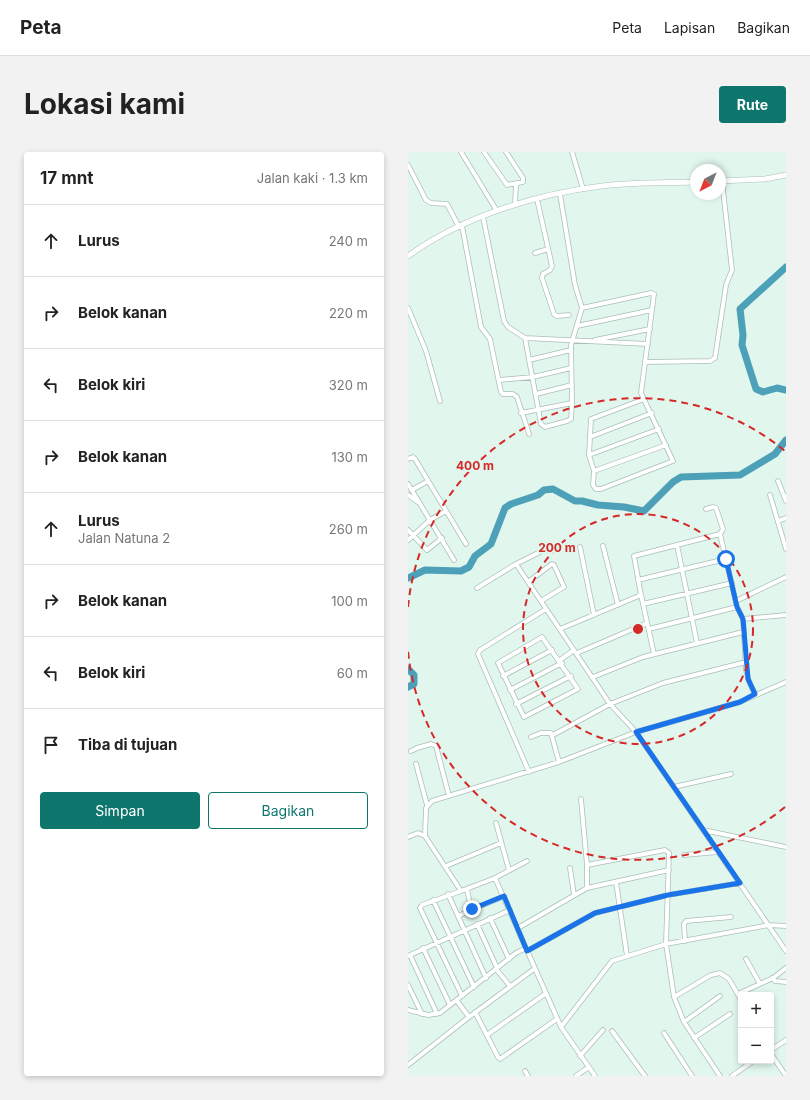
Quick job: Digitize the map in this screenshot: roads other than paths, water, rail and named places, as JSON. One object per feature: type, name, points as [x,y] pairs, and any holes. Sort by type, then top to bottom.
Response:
[{"type":"street","points":[[461,152],[497,210]]},
{"type":"street","points":[[484,152],[505,184],[508,186],[523,182],[524,180],[506,152]]},
{"type":"street","points":[[572,152],[583,189]]},
{"type":"street","points":[[408,165],[426,200],[431,203],[447,204],[460,226],[481,327],[490,338],[501,393],[515,395],[529,434]]},
{"type":"street","points":[[726,181],[765,179],[786,175]]},
{"type":"street","points":[[408,256],[427,243],[460,226],[515,204],[603,186],[690,182]]},
{"type":"street","points":[[515,204],[516,184]]},
{"type":"street","points":[[525,338],[541,424],[547,426],[570,420],[572,403],[572,340],[582,308],[575,285],[560,194]]},
{"type":"street","points":[[537,199],[552,268],[543,274],[542,278],[554,314],[557,316],[569,315]]},
{"type":"street","points":[[645,362],[710,361],[715,358],[726,285],[732,270],[723,200]]},
{"type":"street","points":[[483,217],[504,321],[508,327],[525,338],[648,344]]},
{"type":"street","points":[[535,253],[548,249]]},
{"type":"street","points":[[582,308],[652,293],[654,295],[641,389],[644,399],[652,413],[673,461],[601,490],[596,489],[593,485],[594,471],[590,455],[590,421],[593,417],[644,399]]},
{"type":"street","points":[[408,308],[426,351],[440,402]]},
{"type":"street","points":[[577,326],[652,310]]},
{"type":"street","points":[[588,342],[650,329]]},
{"type":"street","points":[[529,360],[571,350]]},
{"type":"street","points":[[499,380],[533,377],[571,368]]},
{"type":"street","points":[[536,394],[572,385]]},
{"type":"street","points":[[521,413],[572,403]]},
{"type":"street","points":[[590,437],[652,413]]},
{"type":"street","points":[[590,455],[659,428]]},
{"type":"street","points":[[594,471],[666,445]]},
{"type":"street","points":[[408,459],[412,457],[415,458],[466,544]]},
{"type":"street","points":[[412,490],[428,481]]},
{"type":"street","points":[[778,481],[786,501]]},
{"type":"street","points":[[408,484],[454,560]]},
{"type":"street","points":[[408,494],[419,502]]},
{"type":"street","points":[[770,495],[786,545]]},
{"type":"street","points":[[706,509],[713,507],[716,508],[723,529],[720,534],[737,607],[743,619],[748,679],[755,694]]},
{"type":"street","points":[[408,540],[430,520],[446,511]]},
{"type":"street","points":[[778,521],[786,518]]},
{"type":"street","points":[[408,530],[428,550],[442,538]]},
{"type":"street","points":[[654,654],[640,595],[634,559],[635,556],[720,534]]},
{"type":"street","points":[[677,545],[697,643]]},
{"type":"street","points":[[603,546],[618,604]]},
{"type":"street","points":[[580,547],[594,615]]},
{"type":"street","points":[[477,588],[516,564],[546,549]]},
{"type":"street","points":[[638,580],[726,559]]},
{"type":"street","points":[[516,564],[575,652],[593,676],[610,704],[636,732],[786,951]]},
{"type":"street","points":[[528,582],[552,564],[554,565],[564,587],[541,601]]},
{"type":"street","points":[[736,601],[786,577]]},
{"type":"street","points":[[643,604],[732,583]]},
{"type":"street","points":[[560,629],[640,595]]},
{"type":"street","points":[[649,629],[737,607]]},
{"type":"street","points":[[529,772],[478,654],[480,650],[546,609]]},
{"type":"street","points":[[743,619],[786,615]]},
{"type":"street","points":[[510,690],[575,652],[647,623]]},
{"type":"street","points":[[593,676],[654,654],[743,632]]},
{"type":"street","points":[[540,638],[545,638],[561,661],[578,686],[577,690],[526,717],[522,715],[503,676],[498,664],[499,661],[540,638]]},
{"type":"street","points":[[503,676],[552,650]]},
{"type":"street","points":[[553,735],[610,704],[669,681],[746,662]]},
{"type":"street","points":[[516,704],[571,676]]},
{"type":"street","points":[[427,805],[449,796],[559,762],[636,732],[740,702],[755,694],[786,682]]},
{"type":"street","points":[[531,737],[544,732],[550,732],[553,735],[559,762]]},
{"type":"street","points":[[411,751],[431,744],[436,746],[449,796]]},
{"type":"street","points":[[416,764],[427,805],[425,836]]},
{"type":"street","points":[[674,787],[731,774]]},
{"type":"street","points":[[581,799],[587,865],[587,888]]},
{"type":"street","points":[[496,823],[509,870]]},
{"type":"street","points":[[703,830],[786,847]]},
{"type":"street","points":[[408,836],[418,833],[425,836],[461,891]]},
{"type":"street","points":[[446,866],[501,843]]},
{"type":"street","points":[[587,865],[665,850],[670,855],[666,944],[674,997],[684,1022],[720,1076]]},
{"type":"street","points":[[684,855],[718,852]]},
{"type":"street","points":[[462,996],[420,908],[422,905],[448,894],[467,889],[495,878],[527,861]]},
{"type":"street","points":[[570,868],[574,895]]},
{"type":"street","points":[[518,928],[587,888],[669,870]]},
{"type":"street","points":[[495,878],[518,928],[545,994],[561,1027],[595,1076]]},
{"type":"street","points":[[616,882],[627,956]]},
{"type":"street","points":[[408,1010],[422,1014],[437,1014],[457,1001],[509,959],[588,915],[668,895],[740,883]]},
{"type":"street","points":[[467,889],[472,909]]},
{"type":"street","points":[[448,894],[486,978]]},
{"type":"street","points":[[458,916],[504,896]]},
{"type":"street","points":[[433,900],[474,987]]},
{"type":"street","points":[[437,1014],[409,955],[510,910]]},
{"type":"street","points":[[685,941],[684,924],[686,922],[731,916]]},
{"type":"street","points":[[490,918],[509,959]]},
{"type":"street","points":[[477,924],[497,969],[510,986]]},
{"type":"street","points":[[561,1027],[608,964],[612,961],[666,944],[769,925],[786,926]]},
{"type":"street","points":[[423,948],[450,1006]]},
{"type":"street","points":[[746,959],[760,984]]},
{"type":"street","points":[[742,992],[772,978],[786,968]]},
{"type":"street","points":[[408,1065],[469,1016],[534,969]]},
{"type":"street","points":[[674,997],[711,975],[718,973],[727,977],[738,994]]},
{"type":"street","points":[[772,978],[775,981],[786,982]]},
{"type":"street","points":[[408,985],[422,1014]]},
{"type":"street","points":[[487,1035],[545,994]]},
{"type":"street","points":[[684,1022],[720,996]]},
{"type":"street","points":[[457,1001],[469,1016]]},
{"type":"street","points":[[475,1012],[498,1058],[501,1059],[557,1019]]},
{"type":"street","points":[[694,1038],[730,1014]]},
{"type":"street","points":[[580,1056],[603,1030]]},
{"type":"street","points":[[612,1032],[645,1076]]},
{"type":"street","points":[[664,1033],[692,1076]]},
{"type":"street","points":[[774,1048],[786,1040]]},
{"type":"street","points":[[774,1058],[786,1076]]},
{"type":"street","points":[[732,1076],[750,1064]]},
{"type":"street","points":[[576,1076],[589,1067]]},
{"type":"street","points":[[525,1071],[528,1076]]},
{"type":"waterway","points":[[786,267],[740,309],[743,335],[742,345],[756,389],[763,392],[777,388],[786,390]]},
{"type":"waterway","points":[[408,578],[425,570],[461,571],[469,567],[475,556],[491,544],[505,508],[511,504],[538,495],[544,490],[553,489],[575,501],[644,511],[673,482],[681,477],[740,475],[775,454],[786,440]]},
{"type":"waterway","points":[[408,669],[414,675],[414,684],[408,687]]}]
